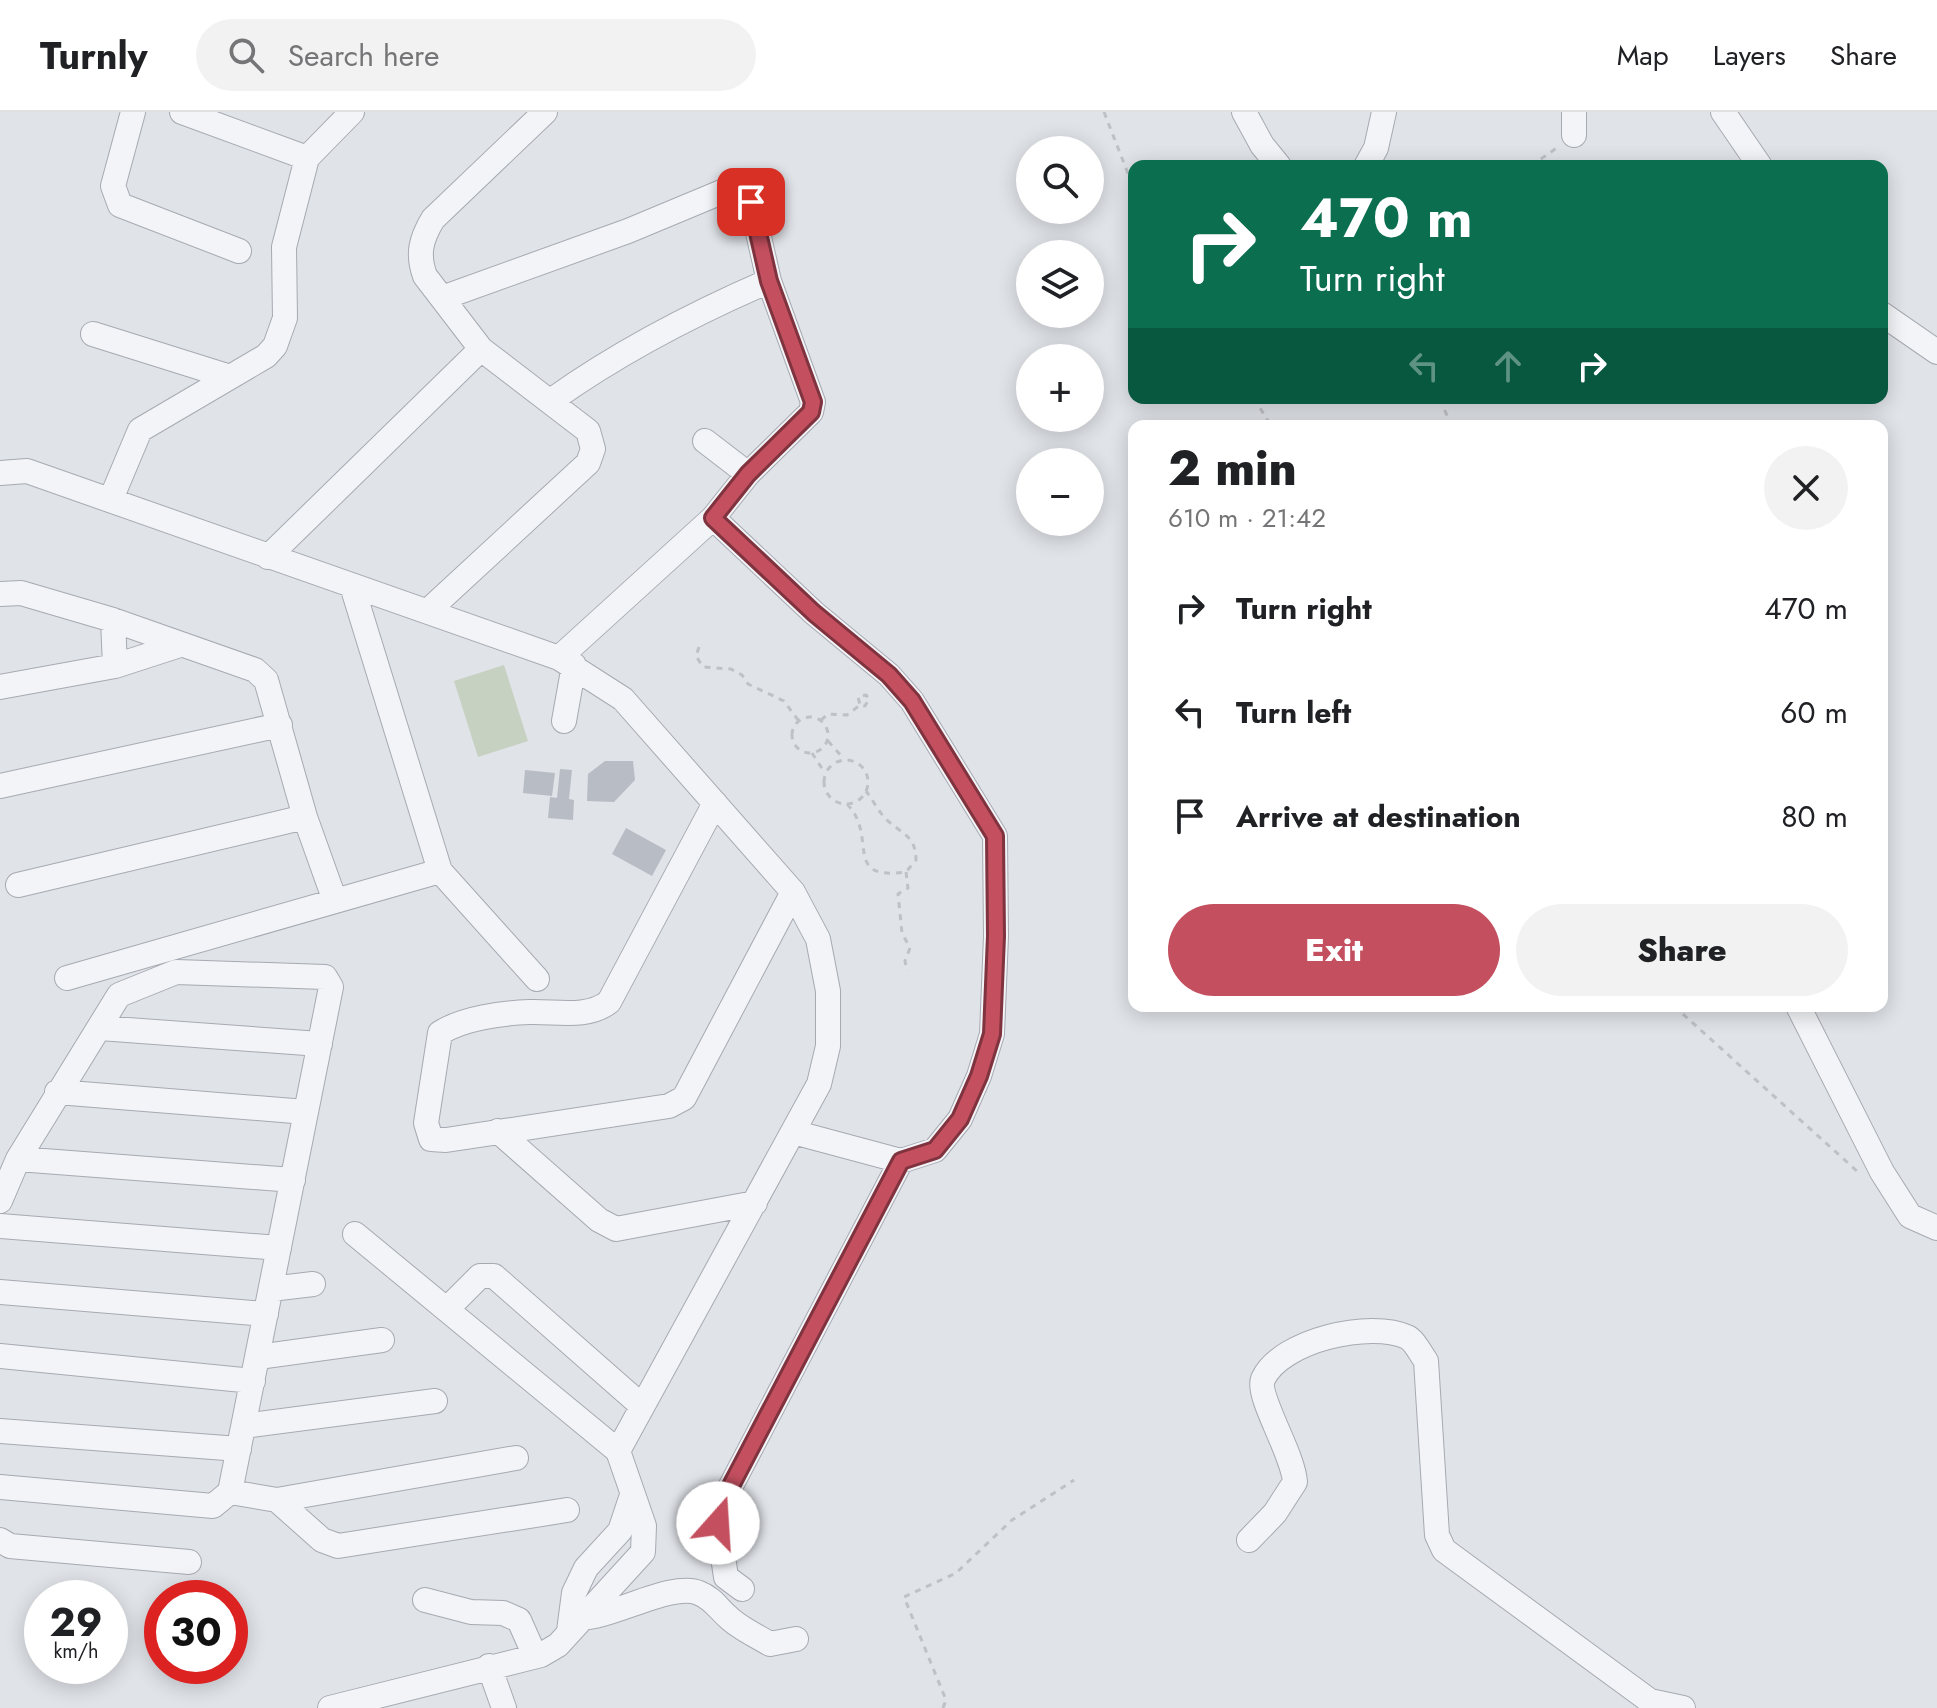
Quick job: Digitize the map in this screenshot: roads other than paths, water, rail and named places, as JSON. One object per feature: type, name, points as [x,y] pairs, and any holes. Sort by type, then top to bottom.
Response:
[{"type":"street","points":[[133,112],[113,186],[120,205],[239,251]]},
{"type":"street","points":[[111,499],[140,430],[266,356],[281,332],[285,318],[284,247],[307,158],[352,112]]},
{"type":"street","points":[[430,609],[588,463],[593,449],[588,431],[552,400],[481,349],[421,265],[423,235],[433,219],[545,112]]},
{"type":"street","points":[[1244,112],[1274,160]]},
{"type":"street","points":[[1369,160],[1376,148],[1384,112]]},
{"type":"street","points":[[1723,112],[1756,160]]},
{"type":"street","points":[[196,114],[307,158]]},
{"type":"street","points":[[442,298],[740,190],[751,202],[769,281],[813,402],[811,412],[748,474],[713,518],[567,661],[564,721]]},
{"type":"street","points":[[552,400],[582,379],[735,295],[769,281]]},
{"type":"street","points":[[1888,318],[1937,352]]},
{"type":"street","points":[[93,334],[230,377]]},
{"type":"street","points":[[268,557],[481,349]]},
{"type":"street","points":[[705,441],[748,474]]},
{"type":"street","points":[[0,473],[27,471],[352,586],[430,609],[567,661],[623,699],[793,892],[818,939],[828,991],[828,1032],[819,1084],[618,1451]]},
{"type":"street","points":[[713,518],[814,613],[889,675],[912,701],[995,836],[996,936],[992,1034],[979,1076],[960,1119],[935,1150],[901,1161],[793,1132]]},
{"type":"street","points":[[352,586],[440,871],[571,1013]]},
{"type":"street","points":[[0,594],[21,593],[113,620],[255,670],[266,680],[305,817],[335,901]]},
{"type":"street","points":[[113,620],[115,666]]},
{"type":"street","points":[[0,687],[115,666],[180,645]]},
{"type":"street","points":[[0,786],[280,725]]},
{"type":"street","points":[[715,803],[609,1002],[602,1007],[571,1013],[528,1012],[453,1024],[440,1033],[436,1043],[426,1123],[431,1139],[446,1140],[669,1106],[684,1098],[793,892]]},
{"type":"street","points":[[18,885],[305,817]]},
{"type":"street","points":[[67,978],[440,871]]},
{"type":"street","points":[[0,1201],[18,1159],[119,995],[176,972],[325,977],[331,987],[230,1492],[213,1506],[0,1487]]},
{"type":"street","points":[[528,1012],[537,979]]},
{"type":"street","points":[[1801,1012],[1896,1194],[1910,1216],[1937,1228]]},
{"type":"street","points":[[100,1028],[320,1044]]},
{"type":"street","points":[[57,1092],[306,1112]]},
{"type":"street","points":[[498,1131],[619,1236],[755,1203]]},
{"type":"street","points":[[18,1159],[293,1180]]},
{"type":"street","points":[[742,1589],[726,1577],[718,1523],[723,1501],[901,1161]]},
{"type":"street","points":[[0,1226],[279,1248]]},
{"type":"street","points":[[330,1708],[535,1656],[558,1645],[574,1622],[615,1584],[643,1552],[644,1526],[618,1451],[355,1234]]},
{"type":"street","points":[[447,1309],[480,1276],[494,1276],[642,1406]]},
{"type":"street","points":[[271,1289],[313,1284]]},
{"type":"street","points":[[0,1292],[266,1314]]},
{"type":"street","points":[[1249,1540],[1275,1513],[1295,1482],[1288,1449],[1262,1396],[1263,1379],[1284,1353],[1308,1342],[1381,1329],[1410,1338],[1426,1361],[1437,1535],[1444,1550],[1650,1701],[1683,1708]]},
{"type":"street","points":[[0,1356],[255,1369],[382,1340]]},
{"type":"street","points":[[0,1431],[241,1438],[435,1401]]},
{"type":"street","points":[[230,1492],[277,1500],[516,1458]]},
{"type":"street","points":[[574,1622],[574,1593],[591,1562],[620,1531],[632,1495]]},
{"type":"street","points":[[277,1500],[322,1540],[338,1546],[567,1510]]},
{"type":"street","points":[[0,1540],[10,1546],[189,1562]]},
{"type":"street","points":[[591,1562],[615,1584]]},
{"type":"street","points":[[574,1622],[612,1613],[658,1596],[696,1591],[714,1601],[729,1619],[770,1644],[796,1639]]},
{"type":"street","points":[[425,1600],[471,1612],[503,1613],[519,1620],[535,1656]]},
{"type":"street","points":[[489,1666],[504,1708]]}]
